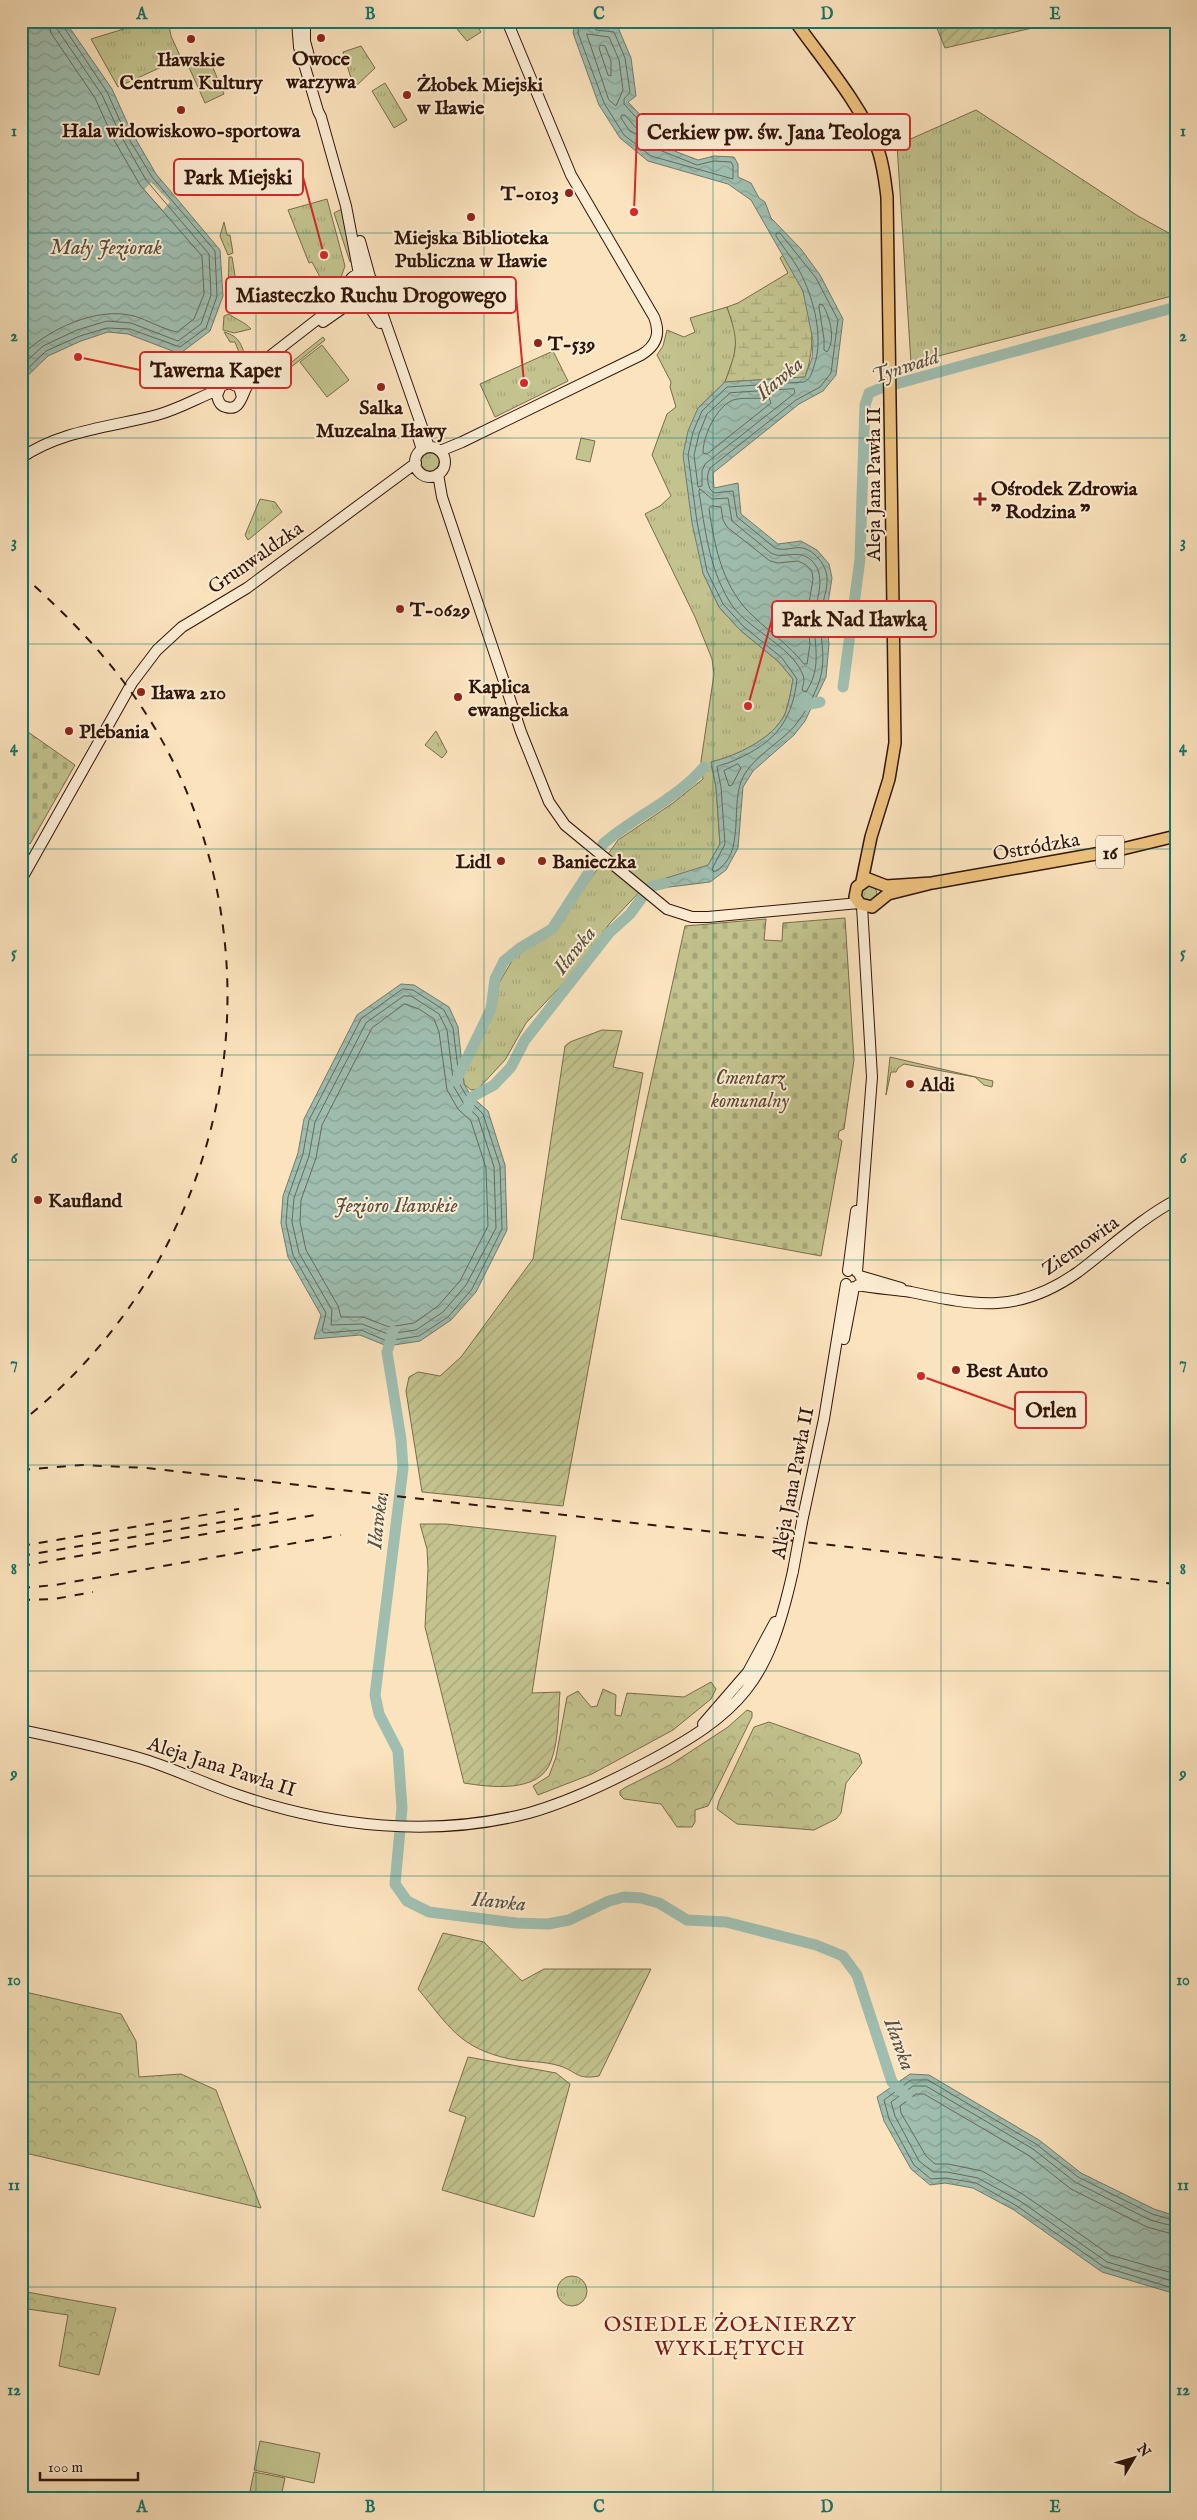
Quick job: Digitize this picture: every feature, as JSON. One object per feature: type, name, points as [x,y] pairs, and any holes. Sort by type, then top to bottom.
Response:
[{"type":"main road","points":[[297,21],[299,47],[318,111],[322,116]]},
{"type":"main road","points":[[305,21],[305,41],[323,111],[322,116],[346,206],[359,274]]},
{"type":"main road","points":[[359,274],[349,282],[377,316],[434,451],[444,469],[435,476],[417,467],[434,451],[462,442],[641,355],[651,347],[657,336],[657,324],[651,310],[571,175],[507,21]]},
{"type":"main road","name":"Aleja Jana Pawła II","points":[[795,21],[866,124],[877,147],[887,197],[895,743],[890,779],[870,838],[859,886]]},
{"type":"main road","points":[[234,384],[305,330],[310,323],[361,297],[374,285],[370,277],[353,214],[346,206]]},
{"type":"main road","points":[[359,274],[370,277]]},
{"type":"main road","points":[[218,395],[222,405],[232,408],[241,402],[245,389],[264,362]]},
{"type":"main road","points":[[21,458],[29,452],[77,433],[159,414],[218,395],[225,384],[234,384],[239,387],[242,396]]},
{"type":"main road","name":"Grunwaldzka","points":[[21,880],[138,672],[156,650],[177,631],[247,588],[397,477],[417,467]]},
{"type":"main road","name":"Ostródzka","points":[[435,476],[515,713],[549,802],[565,825],[667,908],[692,917],[879,903],[894,892],[932,883],[1118,850],[1176,836]]},
{"type":"main road","name":"Aleja Jana Pawła II","points":[[866,962],[871,919],[884,892],[872,873],[872,852],[877,821]]},
{"type":"main road","name":"Ostródzka","points":[[793,908],[844,896],[859,886],[878,883],[932,883]]},
{"type":"main road","points":[[859,886],[860,904]]},
{"type":"main road","name":"Aleja Jana Pawła II","points":[[21,1730],[125,1754],[240,1795],[325,1817],[404,1827],[480,1823],[530,1812],[588,1791],[667,1751],[730,1709],[756,1678],[777,1634],[789,1592],[831,1381],[842,1352],[854,1279],[860,1184],[867,1151],[872,1077],[866,962],[860,904]]},
{"type":"main road","name":"Ziemowita","points":[[854,1279],[886,1282],[908,1292],[970,1304],[996,1304],[1027,1298],[1068,1278],[1155,1213],[1176,1200]]},
{"type":"green space","points":[[150,21],[168,21],[171,36],[181,58],[118,87],[91,39]]},
{"type":"green space","points":[[467,21],[474,21],[481,32],[467,41],[457,29]]},
{"type":"green space","points":[[934,21],[1063,21],[945,48]]},
{"type":"green space","points":[[361,46],[375,68],[354,88],[343,52]]},
{"type":"green space","points":[[208,56],[224,94],[205,103],[188,65]]},
{"type":"green space","points":[[385,83],[407,120],[394,128],[372,91]]},
{"type":"green space","points":[[976,110],[1138,216],[1176,237],[1176,295],[911,363],[897,145]]},
{"type":"green space","points":[[327,199],[345,266],[334,297],[320,309],[320,277],[312,262],[309,263],[288,210]]},
{"type":"green space","points":[[342,209],[355,260],[350,262],[334,213]]},
{"type":"green space","points":[[224,222],[227,235],[230,235],[233,253],[228,255],[220,236]]},
{"type":"green space","points":[[783,255],[800,283],[809,314],[812,346],[805,377],[725,382],[735,352],[734,329],[727,307],[738,303],[788,273],[780,258]]},
{"type":"green space","points":[[229,257],[232,257],[237,288],[233,292],[234,297],[230,300],[228,298]]},
{"type":"green space","points":[[727,307],[737,334],[734,357],[725,382],[698,408],[703,573],[719,607],[740,630],[779,662],[793,679],[785,714],[763,739],[742,751],[711,762],[716,787],[720,844],[708,866],[647,884],[610,923],[577,969],[526,1023],[505,1060],[478,1089],[471,1090],[464,1084],[463,1072],[480,1042],[496,1006],[499,983],[513,959],[555,929],[618,840],[673,803],[703,779],[701,761],[714,674],[712,659],[695,617],[645,514],[660,506],[671,496],[652,455],[667,414],[676,407],[670,387],[671,382],[657,355],[663,346],[667,330],[684,337],[695,332],[690,318]]},
{"type":"green space","points":[[229,314],[251,329],[234,333],[223,330],[224,316]]},
{"type":"green space","points":[[224,332],[234,336],[242,347],[246,362],[240,367],[238,362],[242,360],[235,342],[230,342]]},
{"type":"green space","points":[[323,337],[325,340],[275,380],[273,377]]},
{"type":"green space","points":[[322,345],[349,380],[327,397],[300,362]]},
{"type":"green space","points":[[553,351],[568,381],[495,417],[480,384]]},
{"type":"green space","points":[[581,438],[595,441],[590,462],[576,459]]},
{"type":"green space","points":[[426,453],[434,453],[439,458],[437,469],[426,471],[421,466],[421,458]]},
{"type":"green space","points":[[260,499],[275,502],[282,512],[248,540],[245,535]]},
{"type":"green space","points":[[21,727],[75,765],[30,844],[21,837]]},
{"type":"green space","points":[[436,731],[447,752],[442,758],[425,745]]},
{"type":"green space","points":[[866,886],[872,886],[877,891],[875,900],[866,902],[861,897],[861,891]]},
{"type":"green space","name":"Cmentarz komunalny","points":[[845,918],[854,1060],[844,1129],[839,1131],[838,1138],[842,1141],[821,1256],[621,1219],[685,926],[766,919],[764,940],[782,941],[783,923]]},
{"type":"green space","points":[[602,1030],[622,1031],[613,1067],[643,1073],[563,1506],[422,1492],[406,1391],[409,1377],[418,1372],[440,1376],[461,1357],[533,1259],[565,1046],[570,1042]]},
{"type":"green space","points":[[890,1057],[993,1081],[992,1087],[984,1085],[975,1077],[904,1064],[896,1072],[891,1072],[886,1095]]},
{"type":"green space","points":[[420,1524],[446,1524],[556,1536],[532,1693],[560,1692],[556,1744],[551,1761],[545,1772],[525,1784],[487,1786],[464,1783],[425,1627],[428,1569],[427,1549]]},
{"type":"green space","points":[[711,1682],[716,1689],[711,1699],[673,1730],[592,1774],[538,1795],[533,1786],[549,1776],[556,1757],[567,1697],[578,1691],[591,1707],[597,1706],[603,1689],[616,1695],[615,1715],[621,1716],[627,1693],[684,1697]]},
{"type":"green space","points":[[747,1710],[752,1712],[752,1717],[708,1806],[695,1810],[695,1822],[692,1827],[677,1827],[661,1804],[624,1799],[620,1795],[620,1791],[626,1787],[670,1765],[728,1727]]},
{"type":"green space","points":[[769,1722],[859,1754],[862,1763],[846,1783],[841,1813],[836,1819],[814,1830],[737,1824],[717,1809],[754,1727]]},
{"type":"green space","points":[[443,1933],[484,1942],[522,1981],[544,1969],[651,1969],[599,2076],[586,2077],[554,2064],[510,2059],[478,2049],[456,2034],[418,1989]]},
{"type":"green space","points":[[21,1991],[121,2014],[136,2041],[139,2077],[181,2074],[216,2090],[261,2208],[21,2152]]},
{"type":"green space","points":[[468,2057],[556,2073],[570,2084],[534,2217],[442,2190],[466,2117],[449,2111]]},
{"type":"green space","points":[[572,2276],[582,2281],[587,2291],[582,2301],[572,2306],[562,2301],[557,2291],[562,2281]]},
{"type":"green space","points":[[21,2291],[116,2308],[99,2375],[59,2366],[68,2315],[21,2308]]},
{"type":"green space","points":[[260,2441],[320,2453],[314,2483],[254,2470]]},
{"type":"green space","points":[[254,2472],[285,2478],[281,2497],[250,2491]]},
{"type":"water","name":"Mały Jeziorak","points":[[21,21],[65,21],[112,89],[131,131],[156,174],[220,250],[223,296],[210,331],[182,352],[175,352],[128,334],[108,332],[81,341],[48,356],[21,382]]},
{"type":"water","points":[[575,21],[596,21],[599,26],[617,25],[631,58],[636,96],[628,102],[647,122],[659,145],[698,160],[714,156],[734,157],[738,164],[738,177],[751,183],[759,198],[765,202],[771,218],[801,249],[820,275],[843,319],[836,375],[823,391],[799,404],[713,473],[714,488],[738,483],[741,514],[778,544],[801,541],[817,550],[829,564],[832,578],[826,616],[829,644],[826,677],[805,721],[794,735],[753,771],[743,787],[738,848],[726,870],[710,882],[653,889],[647,884],[708,865],[720,844],[716,787],[711,762],[742,751],[763,739],[772,731],[785,714],[793,679],[779,662],[740,630],[719,607],[703,573],[692,523],[683,455],[688,431],[698,408],[725,382],[805,377],[812,358],[813,341],[803,291],[751,200],[728,184],[648,161],[620,138],[599,105],[573,33]]},
{"type":"water","name":"Jezioro Iławskie","points":[[401,984],[414,985],[449,1007],[458,1027],[464,1084],[472,1097],[488,1111],[505,1165],[507,1230],[476,1292],[451,1320],[420,1341],[387,1346],[360,1335],[314,1339],[321,1315],[288,1257],[281,1223],[283,1196],[298,1153],[304,1119],[357,1015]]},
{"type":"water","points":[[910,2074],[929,2075],[1039,2140],[1081,2173],[1154,2209],[1176,2216],[1176,2294],[1102,2272],[1014,2210],[973,2188],[945,2183],[930,2185],[911,2169],[884,2121],[877,2097]]},
{"type":"pier","points":[[151,182],[170,202],[163,210],[144,190]]},
{"type":"waterway","name":"Tynwałd","points":[[843,687],[860,559],[865,405],[869,393],[881,388],[1176,307]]},
{"type":"waterway","name":"Tynwałd","points":[[801,706],[820,702]]},
{"type":"waterway","name":"Iławka","points":[[603,844],[681,789],[704,767]]},
{"type":"waterway","name":"Iławka","points":[[456,1081],[491,1009],[495,979],[504,961],[520,948],[552,929],[589,872]]},
{"type":"waterway","name":"Iławka","points":[[467,1109],[472,1097],[494,1085],[511,1067],[525,1040],[609,933],[630,914],[650,887],[665,883]]},
{"type":"waterway","name":"Iławka","points":[[393,1331],[387,1352],[401,1439],[403,1468],[375,1695],[379,1714],[398,1751],[402,1808],[395,1884],[407,1901],[429,1912],[516,1923],[548,1924],[569,1920],[609,1901],[624,1897],[641,1898],[659,1903],[687,1920],[726,1922],[816,1945],[843,1956],[857,1975],[892,2082],[907,2096]]},
{"type":"railway","points":[[21,574],[82,633],[119,675],[151,721],[165,746],[202,835],[223,926],[227,1019],[215,1110],[188,1198],[146,1281],[91,1356],[21,1422]]},
{"type":"railway","points":[[21,1470],[82,1465],[147,1468],[1176,1584]]},
{"type":"railway","points":[[21,1546],[239,1509]]},
{"type":"railway","points":[[21,1556],[281,1512]]},
{"type":"railway","points":[[21,1566],[321,1514]]},
{"type":"railway","points":[[21,1588],[55,1585],[341,1535]]},
{"type":"railway","points":[[21,1600],[54,1599],[93,1592]]},
{"type":"place","name":"Owoce warzywa","points":[[321,38]]},
{"type":"place","name":"Iławskie Centrum Kultury","points":[[191,39]]},
{"type":"place","name":"Żłobek Miejski w Iławie","points":[[407,95]]},
{"type":"place","name":"Hala widowiskowo-sportowa","points":[[181,110]]},
{"type":"place","name":"T-0103","points":[[569,193]]},
{"type":"place","name":"Cerkiew pw. św. Jana Teologa","points":[[634,212]]},
{"type":"place","name":"Miejska Biblioteka Publiczna w Iławie","points":[[471,217]]},
{"type":"place","name":"Park Miejski","points":[[324,255]]},
{"type":"place","name":"T-539","points":[[538,343]]},
{"type":"place","name":"Tawerna Kaper","points":[[78,357]]},
{"type":"place","name":"Miasteczko Ruchu Drogowego","points":[[524,383]]},
{"type":"place","name":"Salka Muzealna Iławy","points":[[381,387]]},
{"type":"place","name":"Ośrodek Zdrowia \" Rodzina \"","points":[[980,499]]},
{"type":"place","name":"T-0629","points":[[400,609]]},
{"type":"place","name":"Iława 210","points":[[141,692]]},
{"type":"place","name":"Kaplica ewangelicka","points":[[458,697]]},
{"type":"place","name":"Park Nad Iławką","points":[[748,706]]},
{"type":"place","name":"Plebania","points":[[69,731]]},
{"type":"place","name":"Lidl","points":[[501,861]]},
{"type":"place","name":"Banieczka","points":[[542,861]]},
{"type":"place","name":"Aldi","points":[[910,1084]]},
{"type":"place","name":"Kaufland","points":[[38,1200]]},
{"type":"place","name":"Best Auto","points":[[956,1370]]},
{"type":"place","name":"Orlen","points":[[921,1376]]},
{"type":"district","name":"OSIEDLE ŻOŁNIERZY WYKLĘTYCH","points":[[730,2336]]}]
